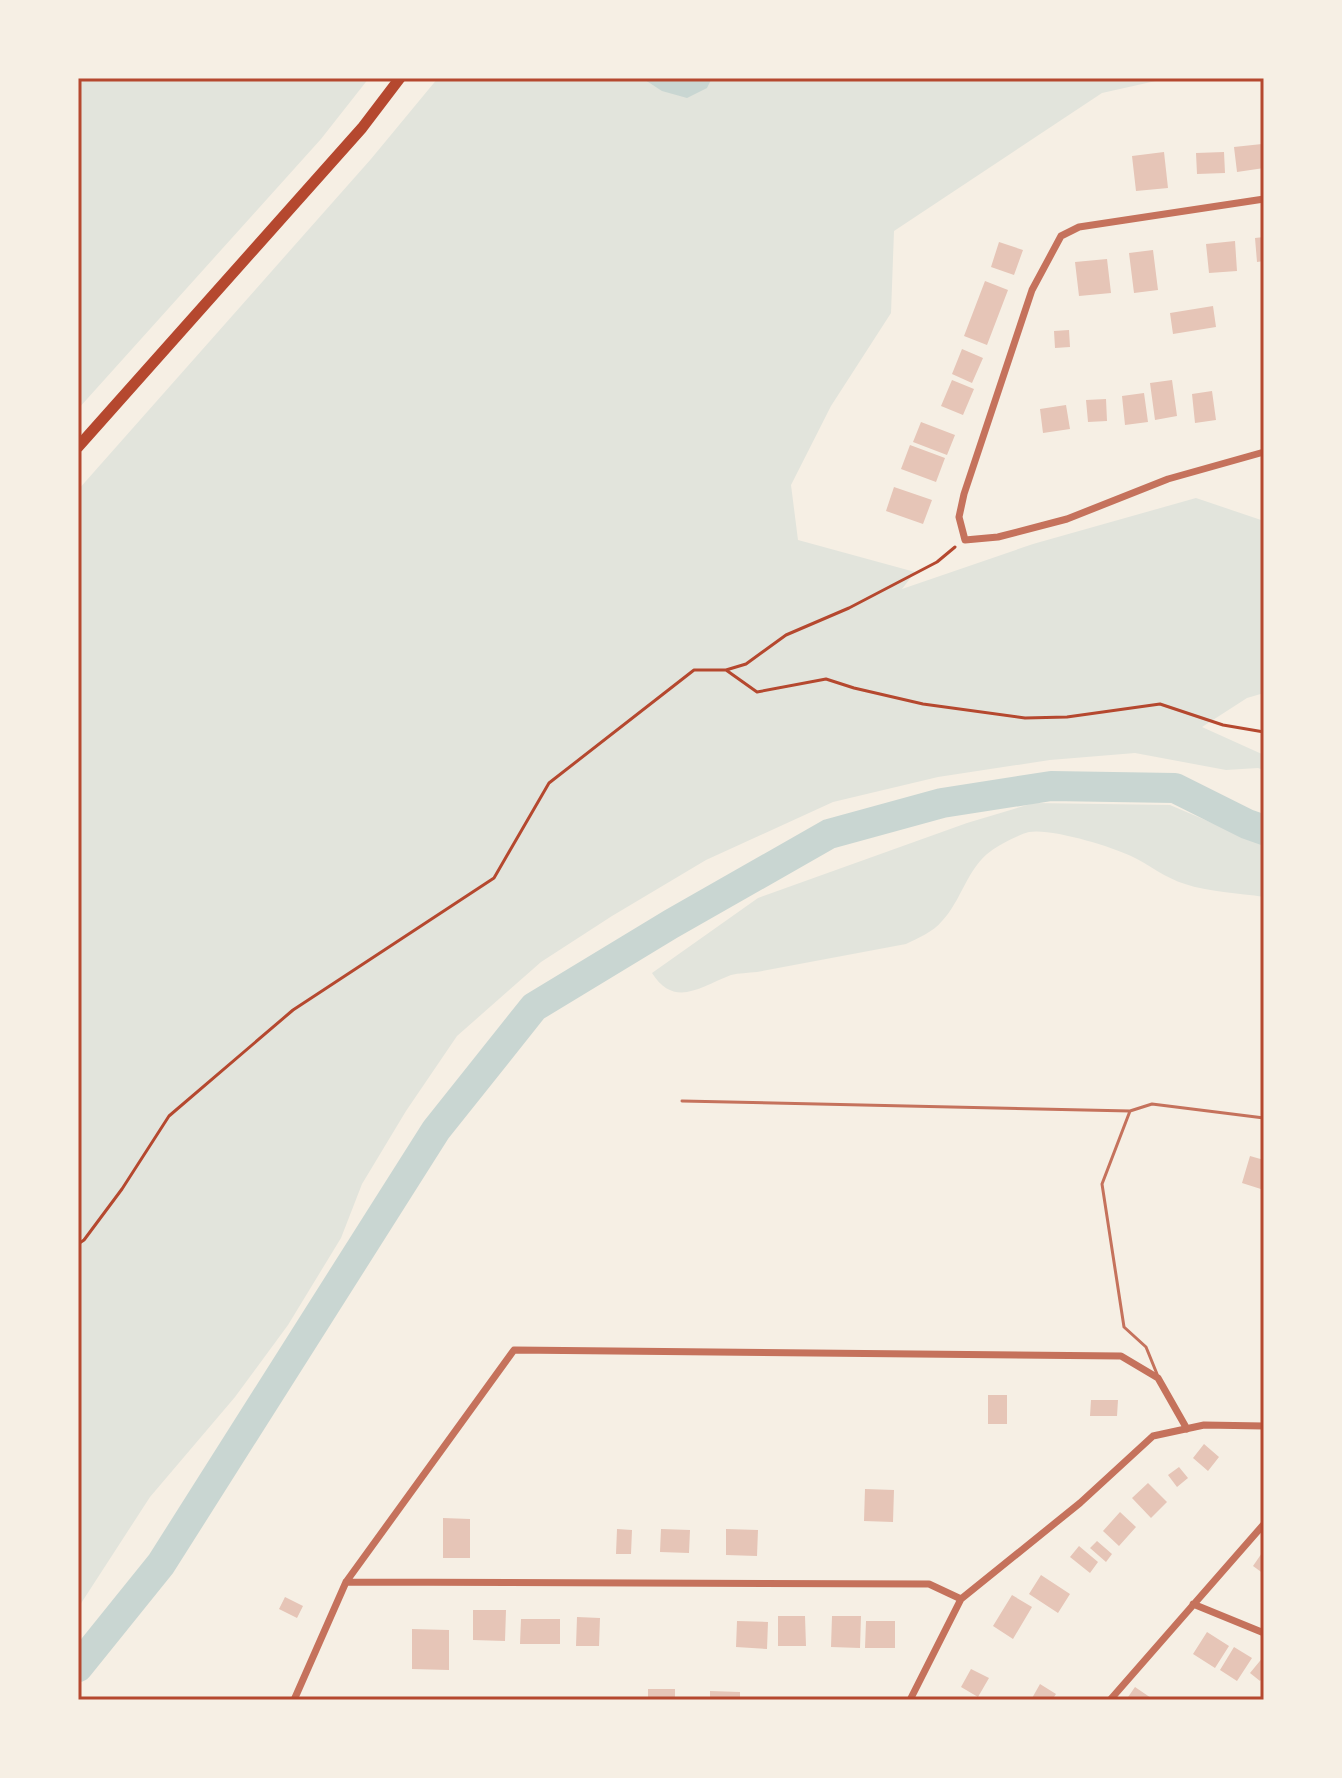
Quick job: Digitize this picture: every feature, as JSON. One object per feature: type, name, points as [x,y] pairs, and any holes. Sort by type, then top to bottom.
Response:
[{"type":"highway","points":[[78,447],[362,128],[400,78]]},
{"type":"street","points":[[1264,199],[1079,227],[1061,236],[1032,290],[978,450],[959,517],[965,540],[998,537],[1067,519],[1168,479],[1264,452]]},
{"type":"street","points":[[294,1700],[346,1582],[514,1350],[1121,1356],[1158,1378],[1187,1429]]},
{"type":"street","points":[[910,1700],[961,1599],[1080,1503],[1153,1436],[1204,1425],[1264,1426]]},
{"type":"street","points":[[1110,1700],[1264,1524]]},
{"type":"street","points":[[346,1582],[929,1584],[961,1599]]},
{"type":"street","points":[[1193,1604],[1264,1633]]},
{"type":"lane","points":[[682,1101],[1130,1111],[1152,1104],[1264,1118]]},
{"type":"lane","points":[[1130,1111],[1102,1184],[1124,1327],[1146,1347],[1158,1378]]},
{"type":"path","points":[[78,1244],[122,1189],[169,1116],[293,1010],[494,878],[549,783],[694,670],[726,670],[746,664],[786,635],[849,608],[937,562],[965,540]]},
{"type":"path","points":[[726,670],[757,692],[826,679],[923,704],[1025,718],[1067,717],[1160,704],[1223,725],[1264,732]]},
{"type":"shaded area","points":[[78,78],[369,78],[321,139],[78,409]]},
{"type":"shaded area","points":[[438,78],[1169,78],[1102,93],[894,231],[891,313],[831,406],[791,485],[798,540],[915,572],[902,589],[1033,544],[1196,498],[1264,521],[1264,693],[1247,698],[1202,727],[1264,755],[1264,770],[1226,770],[1135,753],[1050,760],[938,777],[833,802],[706,860],[541,962],[457,1036],[406,1111],[362,1184],[341,1238],[288,1325],[235,1397],[150,1497],[78,1608],[78,490],[371,159]]},
{"type":"shaded area","points":[[642,78],[712,78],[707,88],[687,98],[662,91]]},
{"type":"shaded area","points":[[1034,803],[1170,805],[1264,845],[1264,897],[1194,887],[1109,847],[1065,835],[1029,832],[1004,843],[983,858],[942,921],[930,932],[906,944],[731,975],[689,992],[670,990],[652,973],[758,898],[967,823]]},
{"type":"building","points":[[1262,144],[1264,168],[1237,172],[1234,147]]},
{"type":"building","points":[[1164,152],[1168,188],[1136,191],[1132,156]]},
{"type":"building","points":[[1224,152],[1225,173],[1197,174],[1196,153]]},
{"type":"building","points":[[1264,237],[1264,261],[1257,262],[1255,238]]},
{"type":"building","points":[[1235,241],[1237,271],[1209,273],[1206,244]]},
{"type":"building","points":[[999,242],[1023,250],[1014,275],[991,267]]},
{"type":"building","points":[[1153,250],[1158,290],[1134,293],[1129,253]]},
{"type":"building","points":[[1107,259],[1111,293],[1079,296],[1075,262]]},
{"type":"building","points":[[985,281],[1008,290],[987,345],[964,336]]},
{"type":"building","points":[[1213,306],[1216,327],[1173,334],[1170,313]]},
{"type":"building","points":[[1069,330],[1070,347],[1055,348],[1054,331]]},
{"type":"building","points":[[962,349],[983,358],[972,383],[952,374]]},
{"type":"building","points":[[952,380],[974,389],[963,415],[941,406]]},
{"type":"building","points":[[1172,380],[1177,416],[1155,420],[1150,383]]},
{"type":"building","points":[[1212,391],[1216,420],[1195,423],[1192,394]]},
{"type":"building","points":[[1144,393],[1148,422],[1125,425],[1122,396]]},
{"type":"building","points":[[1106,399],[1107,421],[1088,422],[1086,400]]},
{"type":"building","points":[[1066,405],[1070,429],[1043,433],[1040,409]]},
{"type":"building","points":[[921,422],[955,435],[947,455],[913,442]]},
{"type":"building","points":[[910,445],[945,458],[936,482],[901,469]]},
{"type":"building","points":[[894,487],[932,500],[923,524],[886,511]]},
{"type":"building","points":[[1250,1156],[1264,1160],[1264,1190],[1242,1183]]},
{"type":"building","points":[[988,1395],[1007,1395],[1007,1424],[988,1424]]},
{"type":"building","points":[[1091,1400],[1118,1400],[1117,1416],[1090,1416]]},
{"type":"building","points":[[1204,1444],[1219,1457],[1208,1471],[1193,1458]]},
{"type":"building","points":[[1179,1467],[1188,1478],[1177,1487],[1168,1475]]},
{"type":"building","points":[[1148,1483],[1167,1502],[1151,1518],[1132,1498]]},
{"type":"building","points":[[865,1489],[894,1490],[893,1522],[864,1521]]},
{"type":"building","points":[[1120,1512],[1136,1527],[1119,1546],[1103,1531]]},
{"type":"building","points":[[443,1518],[470,1519],[470,1558],[443,1558]]},
{"type":"building","points":[[617,1529],[632,1530],[631,1554],[616,1554]]},
{"type":"building","points":[[661,1529],[690,1530],[689,1553],[660,1552]]},
{"type":"building","points":[[726,1529],[758,1530],[757,1556],[726,1555]]},
{"type":"building","points":[[1097,1541],[1112,1554],[1106,1562],[1090,1548]]},
{"type":"building","points":[[1079,1546],[1098,1562],[1090,1573],[1070,1557]]},
{"type":"building","points":[[1264,1550],[1264,1574],[1253,1566]]},
{"type":"building","points":[[1041,1575],[1070,1594],[1058,1613],[1029,1594]]},
{"type":"building","points":[[1012,1595],[1032,1607],[1013,1639],[993,1626]]},
{"type":"building","points":[[285,1597],[303,1606],[297,1618],[279,1609]]},
{"type":"building","points":[[473,1610],[506,1610],[505,1641],[473,1640]]},
{"type":"building","points":[[778,1616],[805,1616],[806,1646],[778,1646]]},
{"type":"building","points":[[832,1616],[861,1616],[860,1648],[831,1647]]},
{"type":"building","points":[[577,1617],[600,1618],[599,1646],[576,1646]]},
{"type":"building","points":[[521,1619],[560,1619],[560,1644],[520,1644]]},
{"type":"building","points":[[737,1621],[768,1622],[767,1649],[736,1647]]},
{"type":"building","points":[[866,1621],[895,1621],[895,1648],[865,1648]]},
{"type":"building","points":[[412,1629],[449,1630],[449,1670],[412,1669]]},
{"type":"building","points":[[1207,1632],[1229,1646],[1215,1668],[1193,1654]]},
{"type":"building","points":[[1234,1647],[1252,1658],[1237,1681],[1220,1670]]},
{"type":"building","points":[[1264,1656],[1264,1676],[1260,1681],[1250,1673]]},
{"type":"building","points":[[971,1669],[989,1678],[978,1697],[961,1687]]},
{"type":"building","points":[[1040,1684],[1056,1694],[1052,1700],[1031,1700]]},
{"type":"building","points":[[1135,1687],[1154,1700],[1126,1700]]},
{"type":"building","points":[[648,1689],[675,1689],[675,1700],[648,1700]]},
{"type":"building","points":[[710,1691],[740,1692],[740,1700],[710,1700]]},
{"type":"waterway","points":[[78,1667],[161,1564],[436,1130],[534,1007],[829,834],[942,803],[1051,786],[1175,788],[1264,830]]}]
